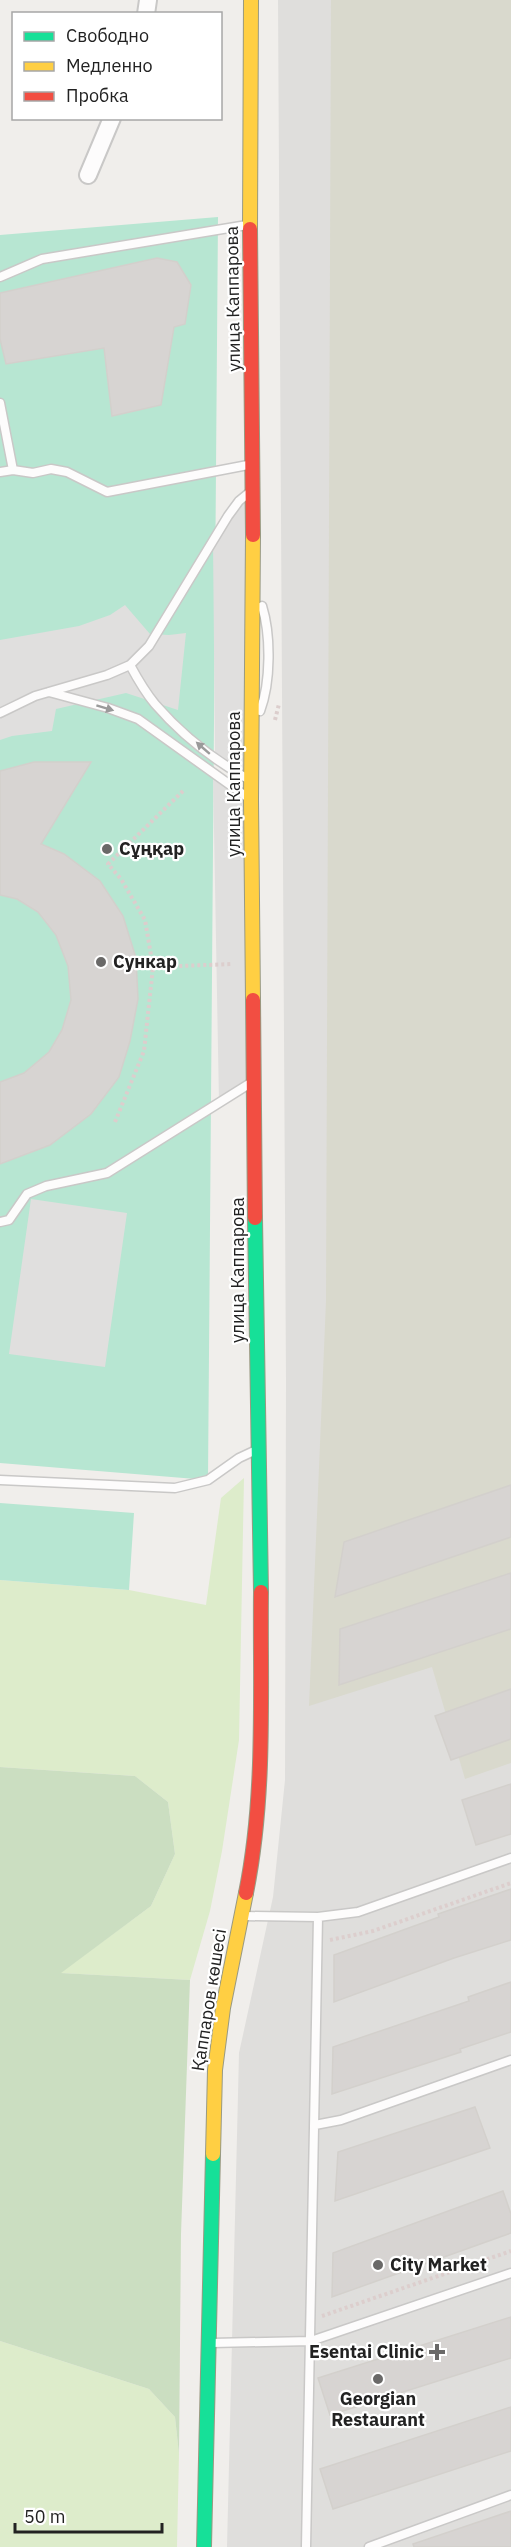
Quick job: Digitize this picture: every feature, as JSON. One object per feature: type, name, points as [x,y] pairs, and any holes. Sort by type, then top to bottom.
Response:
[{"type":"street","name":"улица Каппарова","points":[[251,0],[250,225],[254,464],[251,574],[252,963],[257,1450],[261,1569]]},
{"type":"street","points":[[88,175],[111,120]]},
{"type":"street","name":"Қаппаров көшесі","points":[[204,2547],[215,2070],[223,2008],[255,1850],[260,1773],[261,1569]]},
{"type":"lane","points":[[0,277],[42,259],[250,225]]},
{"type":"lane","points":[[0,403],[13,470]]},
{"type":"lane","points":[[0,472],[13,470],[33,473],[51,469],[67,472],[107,492],[254,464]]},
{"type":"lane","points":[[0,713],[49,692],[107,675],[130,665],[149,645],[228,516],[239,501],[252,491]]},
{"type":"lane","points":[[130,665],[153,702],[168,717],[224,765],[251,781]]},
{"type":"lane","points":[[49,692],[108,708],[138,720],[251,800]]},
{"type":"lane","points":[[0,1222],[9,1220],[27,1194],[46,1186],[107,1173],[255,1081]]},
{"type":"lane","points":[[0,1480],[176,1488],[208,1480],[239,1458],[257,1450]]},
{"type":"lane","points":[[241,1916],[318,1917],[358,1912],[511,1858]]},
{"type":"lane","points":[[306,2547],[318,1917]]},
{"type":"lane","points":[[315,2125],[341,2120],[511,2060]]},
{"type":"lane","points":[[208,2343],[311,2341],[511,2273]]},
{"type":"lane","points":[[369,2547],[511,2494]]},
{"type":"path","points":[[115,1122],[144,1051],[153,967],[145,920],[121,879],[108,864],[183,792]]},
{"type":"path","points":[[153,967],[252,963]]},
{"type":"path","points":[[318,1943],[373,1931],[511,1883]]},
{"type":"path","points":[[312,2320],[511,2251]]},
{"type":"shaded area","points":[[278,0],[511,0],[511,2547],[227,2547],[239,2053],[273,1897],[285,1780],[286,1381]]},
{"type":"shaded area","points":[[331,0],[511,0],[511,1763],[465,1779],[432,1667],[309,1706],[326,1301]]},
{"type":"shaded area","points":[[252,491],[251,781],[215,757],[213,540]]},
{"type":"shaded area","points":[[125,605],[150,634],[186,633],[178,710],[126,693],[56,709],[52,731],[12,736],[0,740],[0,640],[79,626],[110,615]]},
{"type":"shaded area","points":[[213,775],[251,800],[255,1081],[219,1103]]},
{"type":"shaded area","points":[[31,1199],[127,1213],[105,1367],[9,1354]]},
{"type":"green space","name":"Сұңқар","points":[[218,217],[208,1480],[0,1463],[0,235]]},
{"type":"green space","points":[[244,1478],[239,1740],[210,1911],[190,1980],[60,1973],[151,1906],[175,1854],[168,1802],[135,1776],[0,1767],[0,1580],[129,1590],[206,1605],[221,1498]]},
{"type":"green space","points":[[0,1503],[134,1513],[129,1590],[0,1580]]},
{"type":"green space","points":[[0,1767],[135,1776],[168,1802],[175,1854],[151,1906],[61,1973],[190,1980],[181,2234],[179,2454],[175,2417],[149,2389],[0,2341]]},
{"type":"green space","points":[[0,2341],[149,2389],[175,2417],[179,2454],[177,2547],[0,2547]]},
{"type":"building","points":[[157,258],[177,262],[191,285],[185,324],[174,327],[161,405],[112,416],[104,348],[6,364],[0,339],[0,293]]},
{"type":"building","name":"Сункар","points":[[34,762],[91,762],[41,844],[64,854],[100,881],[123,916],[136,958],[138,999],[130,1041],[119,1077],[91,1114],[50,1145],[0,1164],[0,1082],[24,1073],[49,1052],[62,1030],[71,1000],[68,966],[56,935],[38,912],[17,899],[0,895],[0,771]]},
{"type":"building","points":[[511,1485],[511,1537],[335,1597],[344,1542]]},
{"type":"building","points":[[511,1573],[511,1629],[339,1685],[340,1629]]},
{"type":"building","points":[[511,1689],[511,1739],[451,1760],[435,1716]]},
{"type":"building","points":[[511,1784],[511,1834],[476,1845],[462,1800]]},
{"type":"building","points":[[511,1889],[511,1940],[454,1958],[334,2002],[334,1955],[439,1917],[438,1914]]},
{"type":"building","points":[[511,1982],[511,2032],[460,2049],[461,2052],[332,2094],[333,2047],[469,2001],[468,1997]]},
{"type":"building","points":[[475,2107],[490,2148],[335,2201],[338,2152]]},
{"type":"building","points":[[503,2191],[511,2214],[511,2233],[332,2297],[333,2253]]},
{"type":"building","points":[[511,2317],[511,2358],[330,2415],[318,2378]]},
{"type":"building","points":[[511,2407],[511,2451],[333,2509],[320,2469]]},
{"type":"building","points":[[511,2511],[511,2547],[414,2547],[413,2544]]},
{"type":"traffic: fast","points":[[255,1218],[261,1592]]},
{"type":"traffic: fast","points":[[204,2547],[213,2154]]},
{"type":"traffic: slow","points":[[250,229],[251,0]]},
{"type":"traffic: slow","points":[[253,535],[251,800],[253,1000]]},
{"type":"traffic: slow","points":[[213,2154],[215,2070],[223,2008],[246,1893]]},
{"type":"traffic: jam","points":[[250,229],[253,535]]},
{"type":"traffic: jam","points":[[253,1000],[255,1218]]},
{"type":"traffic: jam","points":[[246,1893],[257,1818],[259,1781],[261,1592]]},
{"type":"place","name":"Сұңқар","points":[[107,849]]},
{"type":"place","name":"Сункар","points":[[101,962]]},
{"type":"place","name":"City Market","points":[[378,2265]]},
{"type":"place","name":"Esentai Clinic","points":[[437,2352]]},
{"type":"place","name":"Georgian Restaurant","points":[[378,2379]]}]
